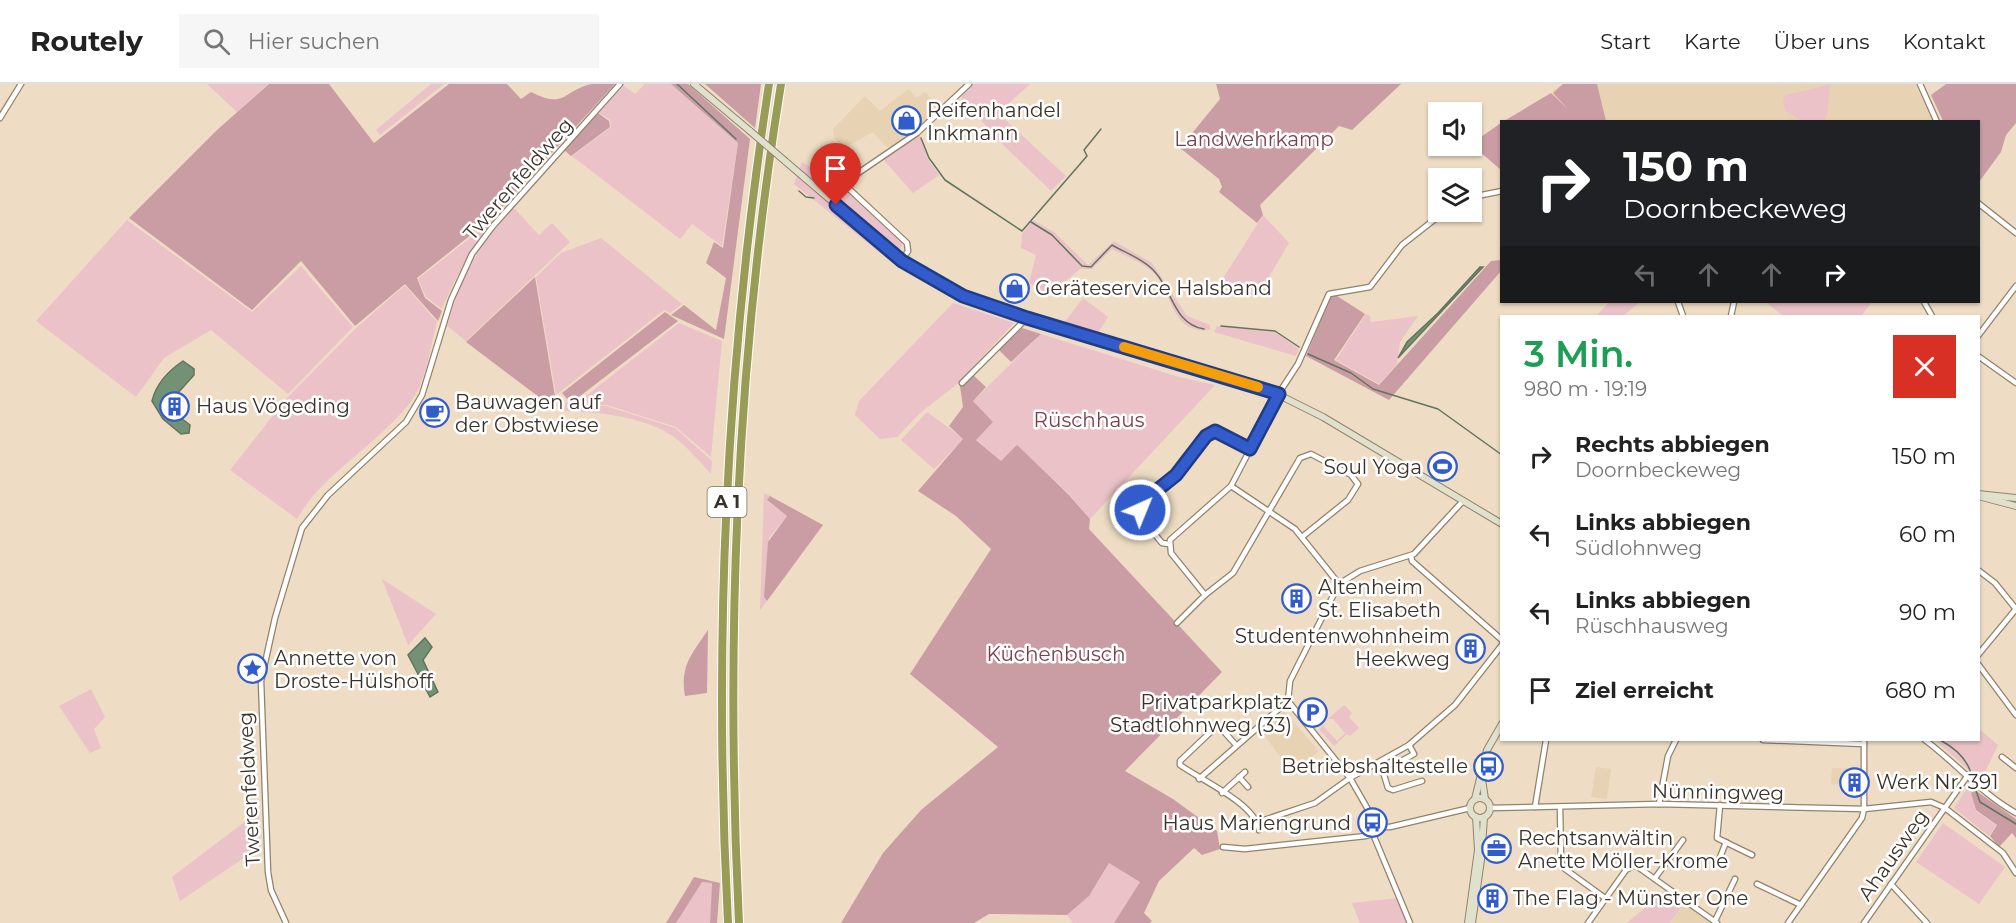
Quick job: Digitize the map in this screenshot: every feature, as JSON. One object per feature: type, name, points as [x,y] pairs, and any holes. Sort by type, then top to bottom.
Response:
[{"type":"highway","name":"A 1","points":[[728,923],[722,691],[727,500],[744,273],[769,84]]},
{"type":"highway","name":"A 1","points":[[739,923],[733,701],[739,466],[754,275],[781,84]]},
{"type":"main road","points":[[694,84],[902,261],[956,293],[1027,318],[1279,394],[1323,417],[1500,523]]},
{"type":"main road","points":[[1980,495],[2016,498]]},
{"type":"main road","points":[[1980,496],[2016,506]]},
{"type":"main road","points":[[1470,923],[1478,850],[1476,817],[1470,808],[1475,799],[1487,750],[1500,727]]},
{"type":"main road","points":[[1470,923],[1480,867],[1484,817],[1490,808],[1485,800],[1482,774]]},
{"type":"main road","points":[[1475,799],[1485,800]]},
{"type":"main road","points":[[1476,817],[1484,817]]},
{"type":"street","points":[[0,118],[21,84]]},
{"type":"street","name":"Twerenfeldweg","points":[[286,923],[271,890],[268,872],[261,681],[274,618],[297,539],[321,502],[394,436],[415,409],[430,374],[457,282],[481,242],[620,84]]},
{"type":"street","points":[[902,261],[908,251],[907,243],[847,186],[848,180],[917,133],[969,84]]},
{"type":"street","points":[[1920,84],[1937,120]]},
{"type":"street","points":[[1482,195],[1500,191]]},
{"type":"street","points":[[1980,205],[2016,233]]},
{"type":"street","points":[[1205,595],[1172,554],[1169,544],[1172,537],[1231,486],[1302,355],[1329,294],[1370,287],[1402,245],[1431,222]]},
{"type":"street","points":[[1980,333],[2016,286]]},
{"type":"street","points":[[962,383],[1027,318]]},
{"type":"street","points":[[1980,357],[2016,383]]},
{"type":"street","points":[[1169,544],[1161,543],[1140,516],[1141,503],[1176,475],[1206,436],[1215,431],[1250,449]]},
{"type":"street","points":[[1177,623],[1205,595],[1233,573],[1304,455],[1311,454],[1352,475],[1358,484],[1353,495],[1302,537]]},
{"type":"street","points":[[1231,486],[1269,511],[1302,537],[1339,584]]},
{"type":"street","points":[[1199,779],[1288,700],[1290,681],[1339,584],[1360,571],[1411,556],[1463,501]]},
{"type":"street","points":[[1411,556],[1412,561],[1500,638]]},
{"type":"street","points":[[1980,572],[1995,583],[2016,609],[1980,653]]},
{"type":"street","points":[[1258,822],[1315,803],[1350,778],[1409,744],[1455,705],[1500,648]]},
{"type":"street","points":[[1980,667],[2016,715]]},
{"type":"street","points":[[1288,700],[1350,778],[1378,827]]},
{"type":"street","points":[[1236,745],[1218,725],[1180,761],[1180,765],[1248,811],[1258,822],[1259,830]]},
{"type":"street","points":[[1535,807],[1546,741]]},
{"type":"street","points":[[1659,804],[1668,756],[1676,741]]},
{"type":"street","points":[[1788,923],[1862,818],[1864,809],[1864,742],[1814,741]]},
{"type":"street","points":[[1926,741],[1988,794],[2016,813]]},
{"type":"street","points":[[1383,771],[1414,754],[1409,744]]},
{"type":"street","points":[[2002,757],[2016,768]]},
{"type":"street","points":[[1380,762],[1388,788],[1393,790],[1422,781]]},
{"type":"street","points":[[1222,792],[1245,772]]},
{"type":"street","name":"Ahausweg","points":[[1864,923],[1968,775]]},
{"type":"street","points":[[1239,777],[1248,787]]},
{"type":"street","name":"Nünningweg","points":[[1490,808],[1720,804],[1864,809],[1918,802],[1931,802],[1945,808]]},
{"type":"street","points":[[1720,804],[1717,838],[1752,855]]},
{"type":"street","points":[[1560,807],[1561,862],[1564,869],[1605,898]]},
{"type":"street","points":[[1378,827],[1390,827],[1470,808]]},
{"type":"street","points":[[1945,808],[2003,853],[2016,873]]},
{"type":"street","points":[[1222,847],[1245,849],[1373,834],[1378,827]]},
{"type":"street","points":[[1373,834],[1410,923]]},
{"type":"street","points":[[1655,878],[1683,840]]},
{"type":"street","points":[[1719,860],[1726,842]]},
{"type":"street","points":[[1588,923],[1632,865],[1655,878],[1716,922],[1735,879]]},
{"type":"street","points":[[1757,884],[1801,905]]},
{"type":"street","points":[[1891,884],[1927,923]]},
{"type":"shaded area","points":[[1563,84],[1915,84],[1933,120],[1583,120],[1554,96],[1553,91]]},
{"type":"shaded area","points":[[909,89],[916,98],[925,92],[939,108],[931,119],[894,147],[885,146],[873,132],[850,145],[840,144],[834,137],[833,129],[865,96],[880,111]]},
{"type":"shaded area","points":[[1480,267],[1483,267],[1398,358],[1407,342],[1438,313]]},
{"type":"shaded area","points":[[183,361],[194,369],[194,375],[168,404],[172,411],[190,425],[189,433],[181,434],[163,419],[152,401],[163,378]]},
{"type":"shaded area","points":[[425,638],[432,647],[423,660],[438,692],[430,697],[408,655]]},
{"type":"shaded area","points":[[1284,711],[1319,751],[1292,772],[1260,730]]},
{"type":"shaded area","points":[[1596,767],[1611,769],[1607,799],[1591,797]]},
{"type":"shaded area","points":[[1832,768],[1860,769],[1858,785],[1831,784]]},
{"type":"shaded area","points":[[1685,902],[1712,923],[1671,923]]},
{"type":"green space","points":[[207,84],[268,84],[237,112]]},
{"type":"green space","points":[[269,84],[329,84],[374,143],[449,84],[507,84],[521,99],[531,92],[543,97],[558,99],[592,84],[615,84],[492,218],[417,278],[425,298],[442,311],[438,321],[405,284],[355,326],[301,261],[252,310],[129,218],[217,130]]},
{"type":"green space","points":[[431,84],[444,84],[380,135],[376,130]]},
{"type":"green space","points":[[645,84],[671,84],[738,143],[722,246],[692,224],[680,239],[572,156],[611,127],[610,120],[598,112],[624,86],[635,94]]},
{"type":"green space","points":[[671,84],[688,84],[750,139],[724,339],[671,315],[684,305],[716,330],[726,278],[706,263],[714,242],[723,248],[738,143]]},
{"type":"green space","points":[[705,84],[761,84],[755,128]]},
{"type":"green space","points":[[973,84],[1030,84],[998,113],[1066,176],[1051,191],[998,140],[961,97]]},
{"type":"green space","name":"Landwehrkamp","points":[[1216,84],[1401,84],[1352,130],[1339,126],[1260,205],[1263,215],[1257,223],[1219,192],[1222,187],[1219,179],[1180,148],[1220,99]]},
{"type":"green space","points":[[1563,84],[1597,84],[1606,120],[1506,120],[1551,93],[1568,109],[1553,93]]},
{"type":"green space","points":[[1946,84],[2016,84],[2016,123],[2006,135],[2001,152],[1980,181],[1980,120],[1943,120],[1931,95]]},
{"type":"green space","points":[[1830,85],[1827,115],[1824,120],[1800,120],[1785,111],[1783,100],[1786,95]]},
{"type":"green space","points":[[598,113],[609,121],[610,127],[571,156],[563,149]]},
{"type":"green space","points":[[1500,124],[1500,169],[1482,154],[1482,136]]},
{"type":"green space","points":[[919,134],[929,161],[939,175],[913,193],[882,158]]},
{"type":"green space","points":[[802,162],[838,184],[903,242],[894,264],[794,184]]},
{"type":"green space","points":[[514,208],[539,235],[552,223],[570,242],[466,341],[447,326],[459,291],[480,249]]},
{"type":"green space","points":[[1263,215],[1289,243],[1257,297],[1222,280]]},
{"type":"green space","points":[[127,220],[252,312],[301,266],[353,327],[288,394],[211,330],[164,358],[136,397],[36,321]]},
{"type":"green space","points":[[493,220],[464,263],[442,309],[426,297],[418,279]]},
{"type":"green space","points":[[1033,220],[1054,232],[1088,265],[1114,241],[1152,263],[1187,316],[1210,325],[1210,330],[1197,330],[1187,326],[1174,310],[1165,289],[1153,272],[1139,262],[1112,249],[1092,269],[1080,269],[1049,295],[1029,283],[1036,255],[1021,248],[1022,234]]},
{"type":"green space","points":[[601,238],[682,304],[670,313],[664,310],[556,395],[536,277],[561,253]]},
{"type":"green space","points":[[1500,260],[1500,272],[1389,400],[1306,356],[1331,296],[1334,294],[1365,314],[1334,360],[1379,385],[1491,261]]},
{"type":"green space","points":[[535,277],[556,402],[543,400],[466,342]]},
{"type":"green space","points":[[405,285],[437,322],[420,386],[415,396],[396,419],[335,473],[297,519],[230,470],[287,398],[356,328]]},
{"type":"green space","points":[[1083,298],[1108,317],[1098,333],[1064,323]]},
{"type":"green space","points":[[953,303],[1014,323],[956,385],[920,413],[897,437],[880,439],[855,415],[859,401]]},
{"type":"green space","points":[[1608,303],[1639,303],[1624,315],[1597,315]]},
{"type":"green space","points":[[1767,303],[1871,303],[1862,315],[1782,315]]},
{"type":"green space","points":[[665,312],[678,321],[571,403],[562,393]]},
{"type":"green space","points":[[1366,314],[1370,316],[1371,322],[1418,316],[1400,342],[1397,364],[1379,384],[1336,360]]},
{"type":"green space","points":[[679,323],[722,341],[711,457],[676,427],[607,405],[577,403]]},
{"type":"green space","points":[[1217,326],[1275,332],[1299,349],[1296,356],[1214,332]]},
{"type":"green space","points":[[1022,328],[1041,334],[1011,362],[999,350]]},
{"type":"green space","name":"Rüschhaus","points":[[1041,334],[1179,377],[1215,385],[1090,519],[1069,494],[1017,446],[1001,461],[976,439],[993,422],[973,401]]},
{"type":"green space","name":"Küchenbusch","points":[[973,375],[986,387],[973,401],[993,422],[976,440],[1001,461],[1017,445],[1068,494],[1090,519],[1089,529],[1222,672],[1125,771],[1173,799],[1217,831],[1220,849],[1202,855],[1194,848],[1159,881],[1144,913],[1152,921],[1150,923],[1114,923],[1140,882],[1109,863],[1089,896],[1067,915],[989,914],[974,923],[841,923],[883,853],[921,810],[998,747],[910,674],[991,549],[956,516],[918,491],[963,439],[949,426],[963,407],[960,386]]},
{"type":"green space","points":[[565,403],[606,406],[675,428],[712,461],[711,474],[678,440],[666,432],[624,417],[565,411]]},
{"type":"green space","points":[[927,412],[964,439],[934,469],[901,440]]},
{"type":"green space","points":[[764,493],[770,496],[767,501],[787,516],[769,538],[764,597],[767,601],[760,610]]},
{"type":"green space","points":[[770,496],[823,525],[767,601],[764,597],[768,542],[787,516],[767,500]]},
{"type":"green space","points":[[382,579],[436,614],[408,645]]},
{"type":"green space","points":[[708,630],[707,693],[685,696],[684,677],[688,661]]},
{"type":"green space","points":[[91,689],[105,717],[94,729],[101,748],[90,753],[59,706]]},
{"type":"green space","points":[[1344,705],[1352,713],[1349,717],[1359,728],[1350,736],[1347,734],[1334,746],[1319,729],[1325,724],[1324,727],[1337,741],[1345,733],[1333,719],[1328,719]]},
{"type":"green space","points":[[1980,730],[1998,745],[1981,781],[1936,741],[1980,741]]},
{"type":"green space","points":[[1969,785],[1976,811],[1996,825],[1989,836],[1954,808]]},
{"type":"green space","points":[[1975,790],[2016,819],[2016,838],[2012,833],[1999,847],[1990,836],[1997,825],[1976,810],[1971,793]]},
{"type":"green space","points":[[259,811],[260,847],[180,901],[172,877]]},
{"type":"green space","points":[[1943,823],[2005,867],[1979,904],[1916,862]]},
{"type":"green space","points":[[1109,863],[1141,881],[1114,923],[1073,923],[1067,915],[1089,896]]},
{"type":"green space","points":[[694,877],[720,883],[717,923],[710,923],[712,883],[702,882],[676,923],[666,923]]},
{"type":"green space","points":[[701,882],[712,883],[710,923],[676,923]]},
{"type":"green space","points":[[1667,889],[1685,902],[1670,923],[1627,923]]},
{"type":"green space","points":[[1398,898],[1408,923],[1360,923],[1352,903]]},
{"type":"waterway","points":[[677,84],[736,139]]},
{"type":"waterway","points":[[921,138],[929,158],[945,180],[1022,231],[1087,156],[1084,150],[1101,129]]},
{"type":"waterway","points":[[799,191],[806,197],[814,198]]},
{"type":"waterway","points":[[1031,222],[1052,235],[1082,266],[1091,267],[1112,245],[1141,260],[1161,280],[1186,321],[1204,329]]},
{"type":"waterway","points":[[1221,326],[1275,331],[1299,347]]},
{"type":"waterway","points":[[1308,354],[1351,373],[1373,389],[1438,409],[1500,454]]},
{"type":"waterway","points":[[1942,741],[1960,755],[1968,766],[1972,778]]},
{"type":"waterway","points":[[1974,785],[1980,802],[2016,824]]},
{"type":"slow traffic","points":[[1124,347],[1258,387]]},
{"type":"place","name":"Reifenhandel Inkmann","points":[[906,121]]},
{"type":"place","name":"Geräteservice Halsband","points":[[1014,288]]},
{"type":"place","name":"Haus Vögeding","points":[[175,406]]},
{"type":"place","name":"Bauwagen auf der Obstwiese","points":[[434,413]]},
{"type":"place","name":"Soul Yoga","points":[[1443,467]]},
{"type":"place","name":"Altenheim St. Elisabeth","points":[[1297,599]]},
{"type":"place","name":"Studentenwohnheim Heekweg","points":[[1471,648]]},
{"type":"place","name":"Annette von Droste-Hülshoff","points":[[253,669]]},
{"type":"place","name":"Privatparkplatz Stadtlohnweg (33)","points":[[1313,713]]},
{"type":"place","name":"Betriebshaltestelle","points":[[1489,766]]},
{"type":"place","name":"Werk Nr. 391","points":[[1855,782]]},
{"type":"place","name":"Haus Mariengrund","points":[[1372,823]]},
{"type":"place","name":"Rechtsanwältin Anette Möller-Krome","points":[[1497,849]]},
{"type":"place","name":"The Flag - Münster One","points":[[1492,898]]},
{"type":"route","points":[[836,205],[902,261],[940,285],[963,296],[1027,318],[1279,394],[1250,449],[1219,431],[1215,431],[1206,436],[1176,475],[1141,503],[1140,510]]}]
